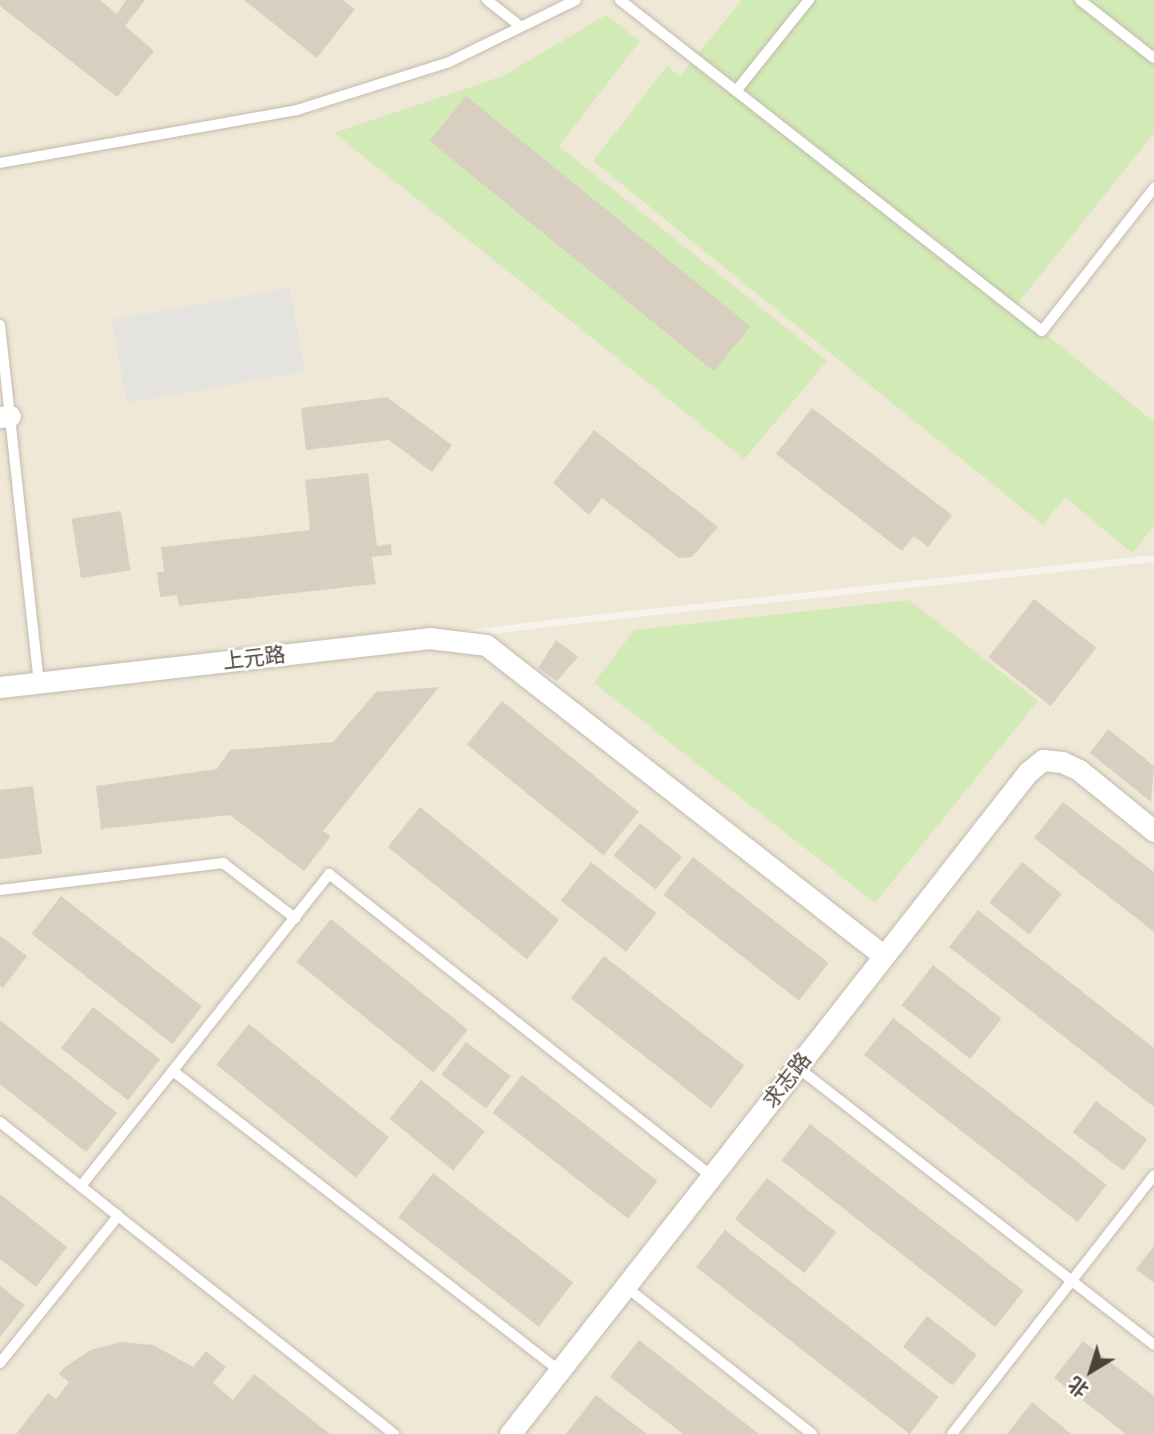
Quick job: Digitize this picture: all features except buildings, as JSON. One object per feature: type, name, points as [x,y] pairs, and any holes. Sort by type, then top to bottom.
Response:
[{"type":"street","name":"上元路","points":[[0,687],[429,638],[486,645],[884,956]]},
{"type":"street","name":"求志路","points":[[510,1434],[1028,772],[1043,760],[1079,771],[1154,831]]},
{"type":"lane","points":[[486,0],[520,26]]},
{"type":"lane","points":[[0,163],[297,110],[449,62],[576,0]]},
{"type":"lane","points":[[620,0],[1042,331],[1154,188]]},
{"type":"lane","points":[[736,91],[809,0]]},
{"type":"lane","points":[[1080,0],[1154,58]]},
{"type":"lane","points":[[0,325],[5,417],[39,682]]},
{"type":"lane","points":[[0,890],[223,863],[295,918]]},
{"type":"lane","points":[[81,1186],[330,874],[712,1176]]},
{"type":"lane","points":[[797,1067],[1154,1345]]},
{"type":"lane","points":[[173,1071],[559,1370]]},
{"type":"lane","points":[[0,1122],[394,1434]]},
{"type":"lane","points":[[952,1434],[1154,1175]]},
{"type":"lane","points":[[0,1363],[118,1216]]},
{"type":"lane","points":[[626,1287],[812,1434]]},
{"type":"shaded area","points":[[0,0],[1154,0],[1154,555],[575,617],[0,687]]},
{"type":"shaded area","points":[[290,288],[305,372],[127,403],[112,319]]},
{"type":"shaded area","points":[[1154,562],[1154,1434],[0,1434],[0,694],[573,624]]},
{"type":"green space","points":[[742,0],[1154,0],[1154,133],[1014,308],[1154,422],[1154,526],[1132,553],[1065,497],[1043,525],[593,161],[667,66],[680,76]]},
{"type":"green space","points":[[606,15],[640,41],[559,146],[827,361],[744,459],[334,133],[503,76]]},
{"type":"green space","points":[[909,600],[1038,701],[875,903],[594,683],[634,630]]}]
